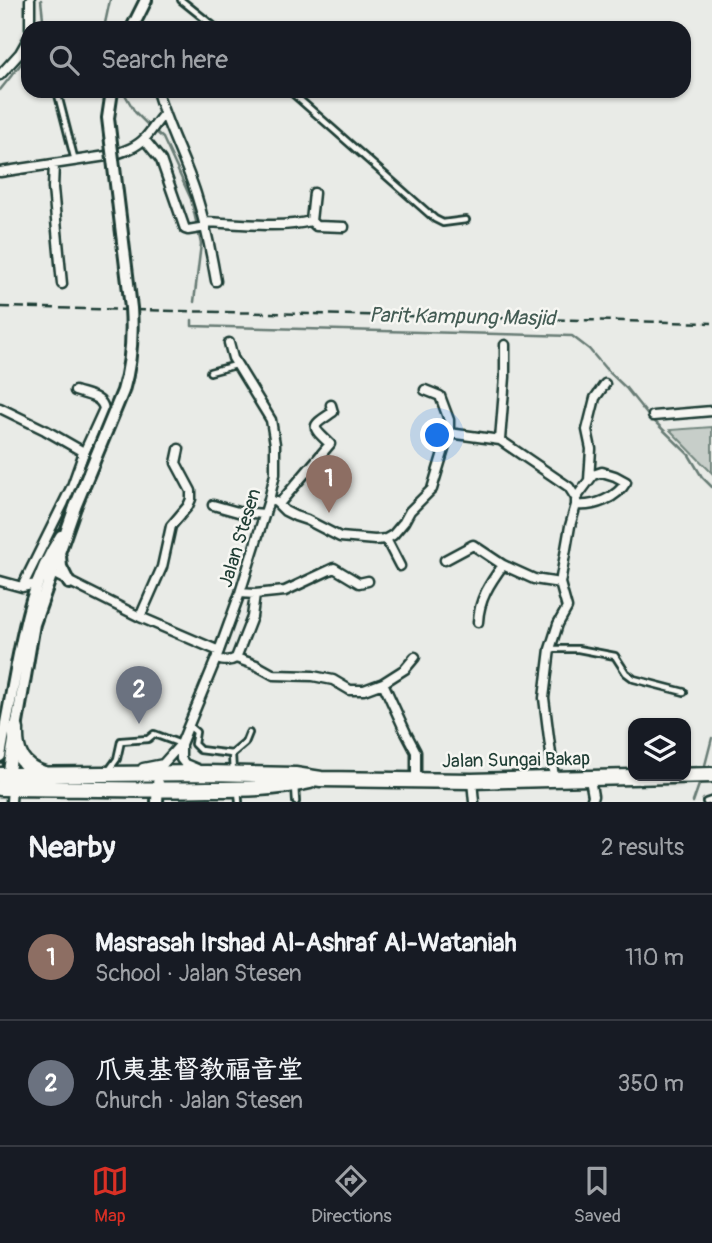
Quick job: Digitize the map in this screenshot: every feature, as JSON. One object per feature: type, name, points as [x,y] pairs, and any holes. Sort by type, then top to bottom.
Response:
[{"type":"highway","points":[[16,729],[17,748],[21,758],[35,771],[45,775]]},
{"type":"highway","name":"Jalan Sungai Bakap","points":[[6,786],[45,775],[107,773],[234,774],[259,781],[288,782],[321,779],[472,781],[712,775]]},
{"type":"highway","name":"Jalan Sungai Bakap","points":[[6,786],[96,796],[239,795],[259,781]]},
{"type":"street","points":[[30,0],[30,21]]},
{"type":"street","points":[[136,21],[146,0]]},
{"type":"street","points":[[0,75],[21,51]]},
{"type":"street","points":[[0,755],[25,621],[32,598],[40,584],[52,573],[128,373],[131,354],[131,308],[108,118],[111,98]]},
{"type":"street","points":[[159,98],[196,194],[200,226],[216,281]]},
{"type":"street","points":[[0,172],[113,155],[129,150],[146,137],[164,114]]},
{"type":"street","points":[[146,137],[162,160],[185,229],[311,221]]},
{"type":"street","points":[[54,164],[53,188],[62,284]]},
{"type":"street","points":[[311,221],[314,193]]},
{"type":"street","points":[[311,221],[316,226],[344,227]]},
{"type":"street","name":"Jalan Stesen","points":[[107,773],[163,764],[181,744],[218,655],[270,500],[275,474],[275,444],[271,420],[233,358],[229,343]]},
{"type":"street","points":[[500,440],[505,345]]},
{"type":"street","points":[[589,480],[591,449],[587,430],[595,398],[605,384]]},
{"type":"street","points":[[270,500],[295,516],[340,537],[357,540],[386,539],[393,535],[410,511],[432,489],[449,433],[449,420],[440,396],[425,390]]},
{"type":"street","points":[[22,587],[72,486],[103,410],[100,400],[75,391]]},
{"type":"street","points":[[279,504],[330,444],[316,432],[315,426],[333,412],[331,405]]},
{"type":"street","points":[[0,408],[45,430],[80,450],[83,455]]},
{"type":"street","points":[[653,416],[712,411]]},
{"type":"street","points":[[449,433],[500,440],[569,487],[576,502],[584,506],[611,498],[625,482],[602,472],[593,475],[576,502],[570,526],[560,583],[567,608],[558,624],[550,649],[544,698],[554,778]]},
{"type":"street","points":[[140,617],[162,567],[171,526],[191,499],[191,491],[176,463],[178,449]]},
{"type":"street","points":[[213,505],[238,512],[265,514]]},
{"type":"street","points":[[6,786],[40,584],[52,549],[68,525]]},
{"type":"street","points":[[386,539],[400,566]]},
{"type":"street","points":[[444,560],[471,545],[503,565],[534,579],[560,583]]},
{"type":"street","points":[[59,553],[61,567],[69,583]]},
{"type":"street","points":[[478,622],[479,607],[503,565]]},
{"type":"street","points":[[240,593],[285,590],[334,568],[359,583],[368,581]]},
{"type":"street","points":[[52,573],[218,655],[225,661],[236,658],[252,617],[255,594]]},
{"type":"street","points":[[0,581],[22,587],[69,583]]},
{"type":"street","points":[[22,587],[32,598]]},
{"type":"street","points":[[236,658],[274,675],[313,676],[332,680],[350,690],[364,690],[383,683],[405,669],[415,657]]},
{"type":"street","points":[[383,683],[416,752],[416,780]]},
{"type":"street","points":[[181,744],[181,759],[185,764],[207,773]]},
{"type":"street","points":[[158,774],[158,796]]},
{"type":"street","points":[[590,779],[593,796],[591,802]]},
{"type":"street","points":[[472,781],[474,802]]},
{"type":"lane","points":[[181,0],[207,21]]},
{"type":"lane","points":[[59,98],[75,161]]},
{"type":"lane","points":[[298,98],[435,219],[443,223],[466,220]]},
{"type":"lane","points":[[210,372],[237,365]]},
{"type":"lane","points":[[550,649],[578,649],[615,656],[626,673],[634,679],[684,692]]},
{"type":"lane","points":[[189,726],[196,732],[194,744],[200,750],[232,754],[244,743],[249,733]]},
{"type":"lane","points":[[107,773],[117,758],[121,741],[148,739],[154,734],[181,744]]},
{"type":"lane","points":[[232,754],[234,774]]},
{"type":"lane","points":[[288,782],[296,802]]},
{"type":"lane","points":[[706,802],[712,800]]},
{"type":"shaded area","points":[[712,427],[712,473],[670,430]]},
{"type":"waterway","points":[[41,0],[43,21]]},
{"type":"waterway","name":"Parit Kampung Masjid","points":[[106,21],[110,0]]},
{"type":"waterway","points":[[0,90],[21,64]]},
{"type":"waterway","name":"Parit Kampung Masjid","points":[[127,98],[135,112],[150,127]]},
{"type":"waterway","name":"Parit Kampung Masjid","points":[[155,131],[163,138],[191,199],[201,244],[194,302]]},
{"type":"waterway","name":"Parit Kampung Masjid","points":[[192,320],[192,326],[572,336],[589,349],[646,413],[689,455],[702,477],[712,487]]},
{"type":"waterway","name":"Parit Kampung Masjid","points":[[704,769],[712,738]]},
{"type":"waterway","name":"Parit Kampung Masjid","points":[[693,802],[700,782]]},
{"type":"railway","points":[[0,307],[712,323]]},
{"type":"place","name":"Masrasah Irshad Al-Ashraf Al-Wataniah","points":[[329,513]]},
{"type":"place","name":"爪夷基督教福音堂","points":[[139,724]]}]
